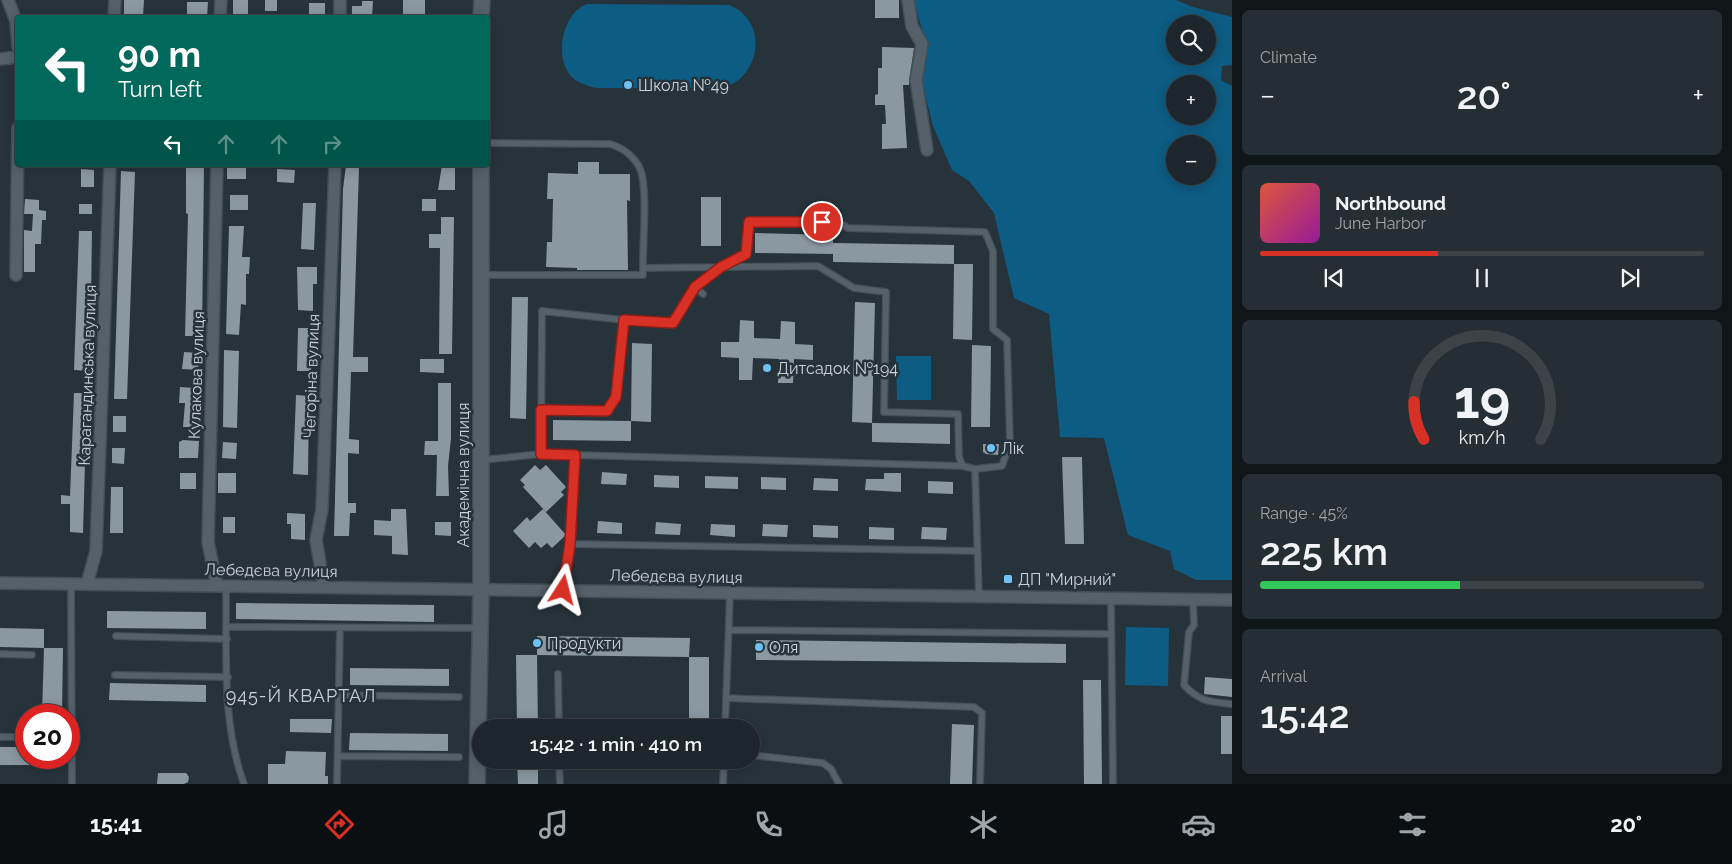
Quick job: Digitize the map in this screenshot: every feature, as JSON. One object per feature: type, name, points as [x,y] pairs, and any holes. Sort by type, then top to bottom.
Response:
[{"type":"main road","points":[[481,15],[482,0]]},
{"type":"main road","name":"Академічна вулиця","points":[[477,784],[480,628],[481,167]]},
{"type":"street","points":[[8,0],[15,18]]},
{"type":"street","points":[[114,15],[115,0]]},
{"type":"street","points":[[220,15],[221,0]]},
{"type":"street","points":[[340,0],[340,15]]},
{"type":"street","points":[[908,0],[912,26],[922,44],[916,80],[927,150]]},
{"type":"street","points":[[0,59],[15,57]]},
{"type":"street","points":[[16,275],[17,167]]},
{"type":"street","name":"Карагандинська вулиця","points":[[87,584],[96,551],[110,167]]},
{"type":"street","name":"Кулакова вулиця","points":[[217,167],[208,542],[221,586]]},
{"type":"street","name":"Чегоріна вулиця","points":[[324,587],[316,540],[322,509],[334,167]]},
{"type":"street","name":"Лебедєва вулиця","points":[[0,583],[1232,600]]},
{"type":"lane","points":[[481,275],[643,275],[644,185],[638,165],[626,151],[610,144],[490,144]]},
{"type":"lane","points":[[480,460],[541,454],[963,466],[975,469],[1002,466],[1010,443],[1007,340],[993,329],[993,251],[985,232],[848,228],[840,222],[749,222],[746,254],[721,267],[695,287],[673,323],[542,312],[541,454]]},
{"type":"lane","points":[[643,268],[818,266],[854,288],[886,292],[884,412],[958,414],[959,456],[963,466]]},
{"type":"lane","points":[[695,287],[703,294]]},
{"type":"lane","points":[[541,410],[607,411],[616,397],[624,320]]},
{"type":"lane","points":[[563,590],[570,544],[575,455]]},
{"type":"lane","points":[[975,469],[979,596]]},
{"type":"lane","name":"Лебедєва вулиця","points":[[570,544],[977,551]]},
{"type":"lane","points":[[70,704],[71,584]]},
{"type":"lane","points":[[221,586],[227,627],[230,723],[235,760],[244,784]]},
{"type":"lane","points":[[725,719],[730,593]]},
{"type":"lane","points":[[1111,598],[1113,784]]},
{"type":"lane","points":[[1193,600],[1194,624],[1189,632],[1184,685],[1195,696],[1210,702],[1232,704]]},
{"type":"lane","points":[[227,627],[480,628]]},
{"type":"lane","points":[[337,784],[340,628]]},
{"type":"lane","points":[[729,630],[1112,634]]},
{"type":"lane","points":[[116,636],[227,639]]},
{"type":"lane","points":[[0,654],[32,655]]},
{"type":"lane","points":[[558,674],[559,719]]},
{"type":"lane","points":[[115,675],[228,677]]},
{"type":"lane","points":[[339,695],[460,697]]},
{"type":"lane","points":[[726,698],[974,707],[982,713],[980,784]]},
{"type":"lane","points":[[0,737],[15,737]]},
{"type":"lane","points":[[338,756],[460,757]]},
{"type":"lane","points":[[760,756],[822,763],[831,769],[839,784]]},
{"type":"lane","points":[[71,769],[72,784]]},
{"type":"lane","points":[[559,769],[560,784]]},
{"type":"lane","points":[[723,784],[724,769]]},
{"type":"shaded area","points":[[913,0],[1176,0],[1193,7],[1232,17],[1232,65],[1222,66],[1221,80],[1232,86],[1232,580],[1196,580],[1174,569],[1170,551],[1128,535],[1104,438],[1060,437],[1049,314],[1014,298],[994,213],[969,181],[952,170],[933,126],[921,79],[926,42]]},
{"type":"shaded area","points":[[587,4],[729,5],[742,13],[751,23],[755,36],[752,62],[735,83],[722,88],[597,88],[586,85],[570,75],[565,67],[562,46],[567,25],[572,16]]},
{"type":"shaded area","points":[[896,356],[931,356],[931,400],[897,400]]},
{"type":"shaded area","points":[[1126,627],[1169,628],[1168,686],[1125,685]]},
{"type":"building","points":[[124,0],[144,0],[143,15],[124,15]]},
{"type":"building","points":[[233,0],[248,0],[248,15],[233,15]]},
{"type":"building","points":[[265,0],[277,0],[277,11],[265,11]]},
{"type":"building","points":[[403,0],[425,0],[425,15],[403,15]]},
{"type":"building","points":[[875,0],[899,0],[899,18],[875,18]]},
{"type":"building","points":[[362,1],[373,1],[372,15],[352,15],[352,6],[362,6]]},
{"type":"building","points":[[187,2],[208,2],[207,15],[187,15]]},
{"type":"building","points":[[309,3],[325,3],[325,15],[309,15]]},
{"type":"building","points":[[882,47],[914,48],[909,85],[903,85],[907,148],[882,149],[882,124],[886,124],[885,105],[875,105],[875,95],[878,94],[878,68],[882,68]]},
{"type":"building","points":[[578,162],[599,162],[599,174],[630,174],[630,201],[627,200],[628,270],[577,270],[577,268],[546,267],[547,242],[552,242],[553,199],[547,199],[548,173],[578,174]]},
{"type":"building","points":[[186,167],[204,167],[202,336],[185,336],[188,214],[186,213]]},
{"type":"building","points":[[227,167],[246,167],[246,179],[227,179]]},
{"type":"building","points":[[346,167],[358,167],[353,357],[368,357],[368,372],[351,372],[349,439],[359,440],[359,454],[348,453],[348,503],[356,503],[356,513],[350,513],[349,536],[334,536],[343,189]]},
{"type":"building","points":[[442,167],[455,167],[455,190],[438,190]]},
{"type":"building","points":[[81,169],[94,170],[94,187],[81,187]]},
{"type":"building","points":[[277,169],[295,170],[294,183],[277,182]]},
{"type":"building","points":[[121,171],[135,172],[127,399],[114,399]]},
{"type":"building","points":[[230,195],[248,195],[248,210],[230,210]]},
{"type":"building","points":[[701,197],[721,197],[721,246],[701,246]]},
{"type":"building","points":[[25,199],[39,200],[39,210],[46,211],[46,220],[42,220],[41,244],[35,244],[35,272],[24,272],[24,230],[32,231],[33,214],[24,214]]},
{"type":"building","points":[[422,199],[436,199],[436,211],[422,211]]},
{"type":"building","points":[[303,203],[316,203],[314,250],[301,249]]},
{"type":"building","points":[[79,204],[92,204],[92,214],[79,214]]},
{"type":"building","points":[[441,217],[454,217],[452,354],[439,354],[440,248],[429,248],[429,234],[441,234]]},
{"type":"building","points":[[229,226],[244,226],[242,257],[250,257],[249,274],[246,274],[246,305],[241,304],[239,335],[226,334]]},
{"type":"building","points":[[79,231],[92,231],[90,371],[74,370]]},
{"type":"building","points":[[755,233],[833,235],[833,243],[954,245],[954,264],[833,262],[833,254],[755,253]]},
{"type":"building","points":[[954,264],[973,264],[972,340],[953,339]]},
{"type":"building","points":[[297,267],[317,267],[317,284],[313,284],[313,311],[298,310]]},
{"type":"building","points":[[512,297],[528,297],[526,419],[510,418]]},
{"type":"building","points":[[855,302],[875,303],[872,423],[852,422]]},
{"type":"building","points":[[740,320],[754,321],[754,338],[780,339],[781,321],[795,322],[795,344],[813,345],[813,360],[794,359],[793,383],[778,383],[779,359],[753,358],[752,380],[739,380],[739,358],[721,357],[721,342],[739,342]]},
{"type":"building","points":[[298,328],[313,328],[311,371],[297,371]]},
{"type":"building","points":[[632,343],[652,344],[651,422],[631,421]]},
{"type":"building","points":[[972,345],[991,346],[990,427],[971,427]]},
{"type":"building","points":[[224,350],[239,351],[237,428],[223,427]]},
{"type":"building","points":[[184,352],[200,353],[198,370],[182,369]]},
{"type":"building","points":[[420,359],[444,359],[444,373],[420,372]]},
{"type":"building","points":[[438,383],[451,383],[451,438],[448,466],[449,496],[436,496],[437,455],[424,455],[425,441],[438,441]]},
{"type":"building","points":[[180,387],[195,388],[194,413],[201,413],[200,427],[183,427],[185,403],[179,403]]},
{"type":"building","points":[[74,393],[87,393],[83,533],[70,532],[70,504],[61,504],[61,495],[70,496]]},
{"type":"building","points":[[296,395],[309,396],[308,475],[293,474]]},
{"type":"building","points":[[113,416],[126,416],[126,432],[113,432]]},
{"type":"building","points":[[553,420],[631,421],[631,441],[553,440]]},
{"type":"building","points":[[872,423],[950,424],[950,444],[872,442]]},
{"type":"building","points":[[183,440],[199,441],[198,458],[179,458],[179,442]]},
{"type":"building","points":[[223,442],[237,443],[236,459],[222,458]]},
{"type":"building","name":"Лік","points":[[983,444],[999,444],[998,455],[983,452]]},
{"type":"building","points":[[112,448],[125,448],[124,464],[112,463]]},
{"type":"building","points":[[1062,457],[1082,457],[1084,544],[1065,544]]},
{"type":"building","points":[[535,465],[540,470],[546,465],[566,487],[561,492],[564,495],[546,512],[523,487],[525,485],[520,480]]},
{"type":"building","points":[[602,472],[627,474],[626,485],[601,484]]},
{"type":"building","points":[[180,473],[196,473],[196,489],[180,489]]},
{"type":"building","points":[[218,473],[236,473],[236,493],[218,493]]},
{"type":"building","points":[[884,473],[901,473],[901,492],[865,490],[866,479],[884,479]]},
{"type":"building","points":[[654,475],[679,476],[679,488],[654,487]]},
{"type":"building","points":[[705,476],[738,477],[738,489],[705,488]]},
{"type":"building","points":[[761,477],[786,478],[786,490],[761,489]]},
{"type":"building","points":[[814,478],[838,479],[838,491],[813,490]]},
{"type":"building","points":[[928,481],[953,482],[953,494],[928,493]]},
{"type":"building","points":[[111,487],[123,487],[123,533],[110,533]]},
{"type":"building","points":[[391,509],[406,509],[408,555],[392,554],[392,536],[374,535],[374,520],[391,521]]},
{"type":"building","points":[[543,509],[566,535],[552,548],[547,543],[541,548],[535,542],[529,548],[513,531],[527,517],[530,521]]},
{"type":"building","points":[[287,513],[305,514],[305,540],[291,539],[291,524],[287,524]]},
{"type":"building","points":[[223,517],[235,517],[235,533],[223,533]]},
{"type":"building","points":[[598,521],[622,523],[622,534],[597,533]]},
{"type":"building","points":[[435,522],[451,522],[451,536],[435,535]]},
{"type":"building","points":[[656,522],[681,524],[680,535],[655,534]]},
{"type":"building","points":[[711,524],[735,525],[735,537],[710,535]]},
{"type":"building","points":[[763,524],[788,525],[787,537],[762,536]]},
{"type":"building","points":[[813,525],[838,526],[838,538],[813,537]]},
{"type":"building","points":[[869,527],[894,528],[894,540],[869,539]]},
{"type":"building","points":[[922,527],[947,528],[946,540],[921,539]]},
{"type":"building","points":[[236,603],[434,605],[434,622],[236,619]]},
{"type":"building","points":[[107,611],[206,612],[206,629],[107,628]]},
{"type":"building","points":[[0,628],[44,629],[44,648],[0,647]]},
{"type":"building","points":[[537,636],[690,638],[689,657],[537,655]]},
{"type":"building","points":[[756,640],[1066,644],[1066,663],[756,660]]},
{"type":"building","points":[[44,648],[63,648],[62,704],[42,704]]},
{"type":"building","points":[[516,655],[537,655],[538,719],[517,719]]},
{"type":"building","points":[[689,657],[709,657],[709,719],[689,719]]},
{"type":"building","points":[[350,668],[449,669],[449,686],[350,685]]},
{"type":"building","points":[[1205,677],[1232,679],[1232,697],[1204,694]]},
{"type":"building","points":[[1083,680],[1101,680],[1102,784],[1084,784]]},
{"type":"building","points":[[110,683],[206,685],[206,702],[109,700]]},
{"type":"building","points":[[1221,716],[1232,716],[1232,754],[1221,754]]},
{"type":"building","points":[[290,719],[332,719],[331,733],[290,732]]},
{"type":"building","points":[[952,724],[974,725],[972,784],[950,784]]},
{"type":"building","points":[[350,733],[448,734],[448,751],[349,750]]},
{"type":"building","points":[[0,747],[15,747],[15,765],[0,765]]},
{"type":"building","points":[[286,751],[326,752],[325,776],[328,776],[328,784],[268,784],[268,764],[285,764]]},
{"type":"building","points":[[517,769],[538,769],[538,784],[518,784]]},
{"type":"building","points":[[158,773],[186,773],[189,777],[188,782],[184,784],[157,784]]},
{"type":"place","name":"Школа №49","points":[[628,85]]},
{"type":"place","name":"Дитсадок №194","points":[[767,368]]},
{"type":"place","name":"Лік","points":[[991,448]]},
{"type":"place","name":"ДП \"Мирний\"","points":[[1008,579]]},
{"type":"place","name":"Продукти","points":[[537,643]]},
{"type":"place","name":"Оля","points":[[759,647]]},
{"type":"district","name":"945-Й КВАРТАЛ","points":[[301,696]]},
{"type":"route","points":[[563,590],[572,525],[575,455],[541,454],[541,410],[607,411],[616,397],[624,320],[673,323],[695,287],[721,267],[746,254],[749,222],[822,222]]}]
